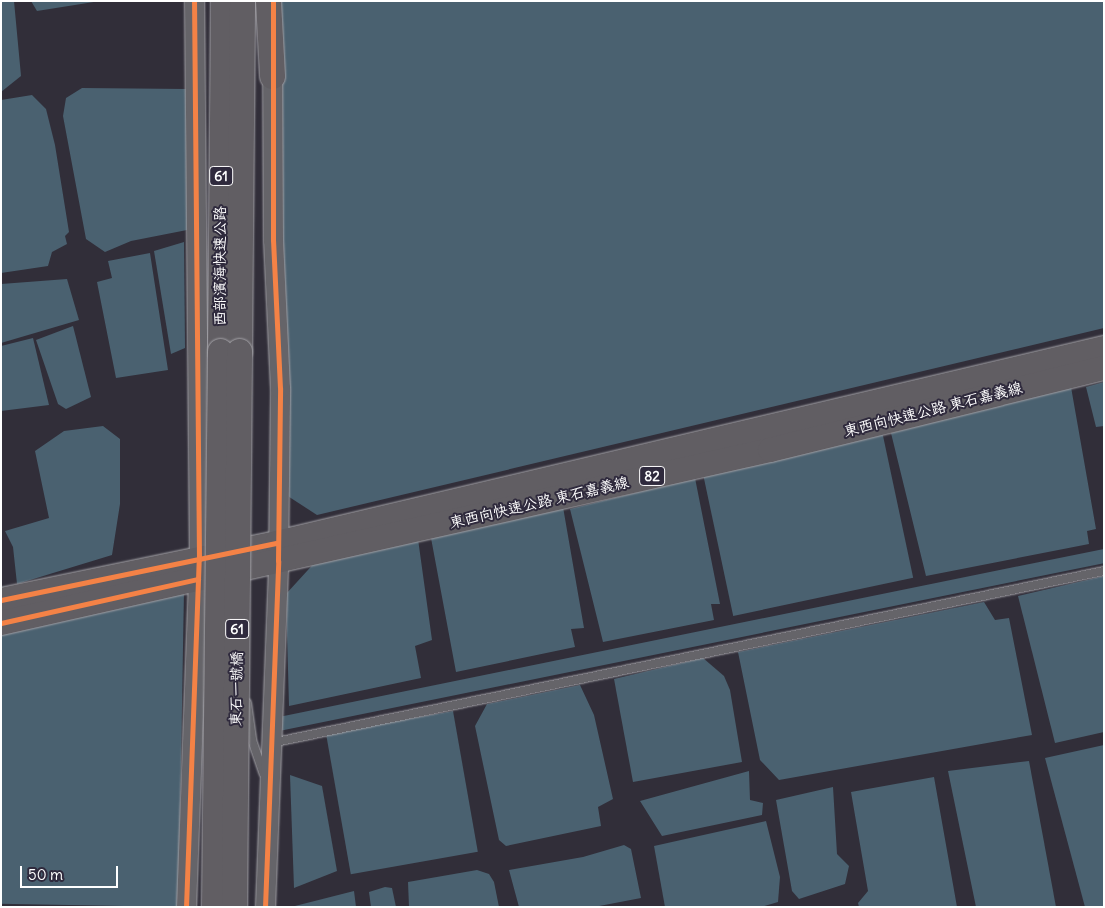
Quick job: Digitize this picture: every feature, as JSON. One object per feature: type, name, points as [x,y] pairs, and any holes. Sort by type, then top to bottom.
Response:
[{"type":"highway","name":"西部濱海快速公路","points":[[222,1],[230,351]]},
{"type":"highway","name":"西部濱海快速公路","points":[[230,351],[242,1]]},
{"type":"highway","points":[[268,1],[272,76]]},
{"type":"highway","name":"東石一號橋","points":[[214,907],[230,351]]},
{"type":"highway","name":"東石一號橋","points":[[230,351],[234,907]]},
{"type":"main road","name":"東西向快速公路 東石嘉義線","points":[[1,600],[233,565],[278,552],[1104,348]]},
{"type":"main road","name":"東西向快速公路 東石嘉義線","points":[[278,552],[770,450],[1104,368]]},
{"type":"main road","name":"東西向快速公路 東石嘉義線","points":[[1,623],[198,569]]},
{"type":"street","points":[[186,907],[198,569],[194,1]]},
{"type":"street","points":[[265,907],[278,552],[280,388],[273,240],[273,1]]},
{"type":"lane","points":[[196,360],[211,412],[223,489],[233,565],[242,667],[252,740],[268,786]]},
{"type":"lane","points":[[270,744],[1104,571]]},
{"type":"water","points":[[1,1],[14,1],[21,76],[1,92]]},
{"type":"water","points":[[31,1],[100,1],[37,11]]},
{"type":"water","points":[[277,1],[1104,1],[1104,328],[317,515],[280,491]]},
{"type":"water","points":[[82,88],[187,89],[187,230],[131,241],[105,252],[86,239],[63,116],[66,98]]},
{"type":"water","points":[[32,95],[46,109],[55,145],[69,232],[65,236],[67,244],[52,252],[48,266],[1,273],[1,100]]},
{"type":"water","points":[[184,242],[185,348],[171,354],[154,251]]},
{"type":"water","points":[[150,253],[168,370],[116,378],[97,282],[112,278],[108,261]]},
{"type":"water","points":[[67,279],[79,320],[1,343],[1,284]]},
{"type":"water","points":[[73,326],[91,397],[66,409],[58,404],[36,340]]},
{"type":"water","points":[[33,338],[49,405],[1,411],[1,346]]},
{"type":"water","points":[[1104,382],[1104,426],[1096,427],[1086,387]]},
{"type":"water","points":[[1071,387],[1096,529],[1087,531],[1089,544],[926,576],[891,433]]},
{"type":"water","points":[[103,426],[120,439],[120,504],[112,555],[17,584],[13,547],[5,531],[49,518],[35,451],[64,431]]},
{"type":"water","points":[[882,431],[913,578],[733,616],[702,469]]},
{"type":"water","points":[[695,478],[720,604],[711,604],[714,620],[603,642],[570,509]]},
{"type":"water","points":[[563,507],[584,628],[571,629],[575,647],[456,672],[431,538]]},
{"type":"water","points":[[418,539],[432,640],[415,646],[421,678],[289,706],[286,594],[318,559]]},
{"type":"water","points":[[1104,576],[1104,732],[1055,743],[1018,596]]},
{"type":"water","points":[[1,587],[184,590],[178,907],[1,904]]},
{"type":"water","points":[[984,602],[995,620],[1009,618],[1032,735],[779,780],[760,760],[738,652]]},
{"type":"water","points":[[703,658],[724,676],[730,690],[742,762],[633,782],[614,679]]},
{"type":"water","points":[[580,685],[594,715],[613,799],[598,807],[601,826],[506,846],[499,840],[475,726],[487,704]]},
{"type":"water","points":[[453,711],[478,852],[351,874],[326,733]]},
{"type":"water","points":[[1104,745],[1104,907],[1085,907],[1045,758]]},
{"type":"water","points":[[1029,761],[1056,907],[976,907],[948,771]]},
{"type":"water","points":[[749,771],[750,800],[763,803],[762,815],[662,836],[640,801]]},
{"type":"water","points":[[290,775],[322,786],[337,871],[294,888]]},
{"type":"water","points":[[934,777],[957,907],[859,907],[858,903],[868,891],[851,792]]},
{"type":"water","points":[[833,787],[837,854],[849,866],[845,884],[799,899],[792,891],[776,800]]},
{"type":"water","points":[[766,821],[780,877],[778,902],[761,907],[665,907],[654,846]]},
{"type":"water","points":[[624,845],[631,849],[641,898],[594,907],[519,907],[509,870],[583,857]]},
{"type":"water","points":[[477,870],[489,874],[494,882],[499,907],[409,907],[408,882]]},
{"type":"water","points":[[385,887],[392,888],[396,907],[371,907],[369,892]]},
{"type":"water","points":[[354,891],[356,907],[291,907]]},
{"type":"waterway","points":[[279,724],[1104,556]]},
{"type":"cycle path","points":[[186,907],[199,559],[194,1]]},
{"type":"cycle path","points":[[265,907],[278,561],[280,388],[273,240],[273,1]]},
{"type":"cycle path","points":[[1,600],[277,543]]},
{"type":"cycle path","points":[[1,623],[198,579]]}]
